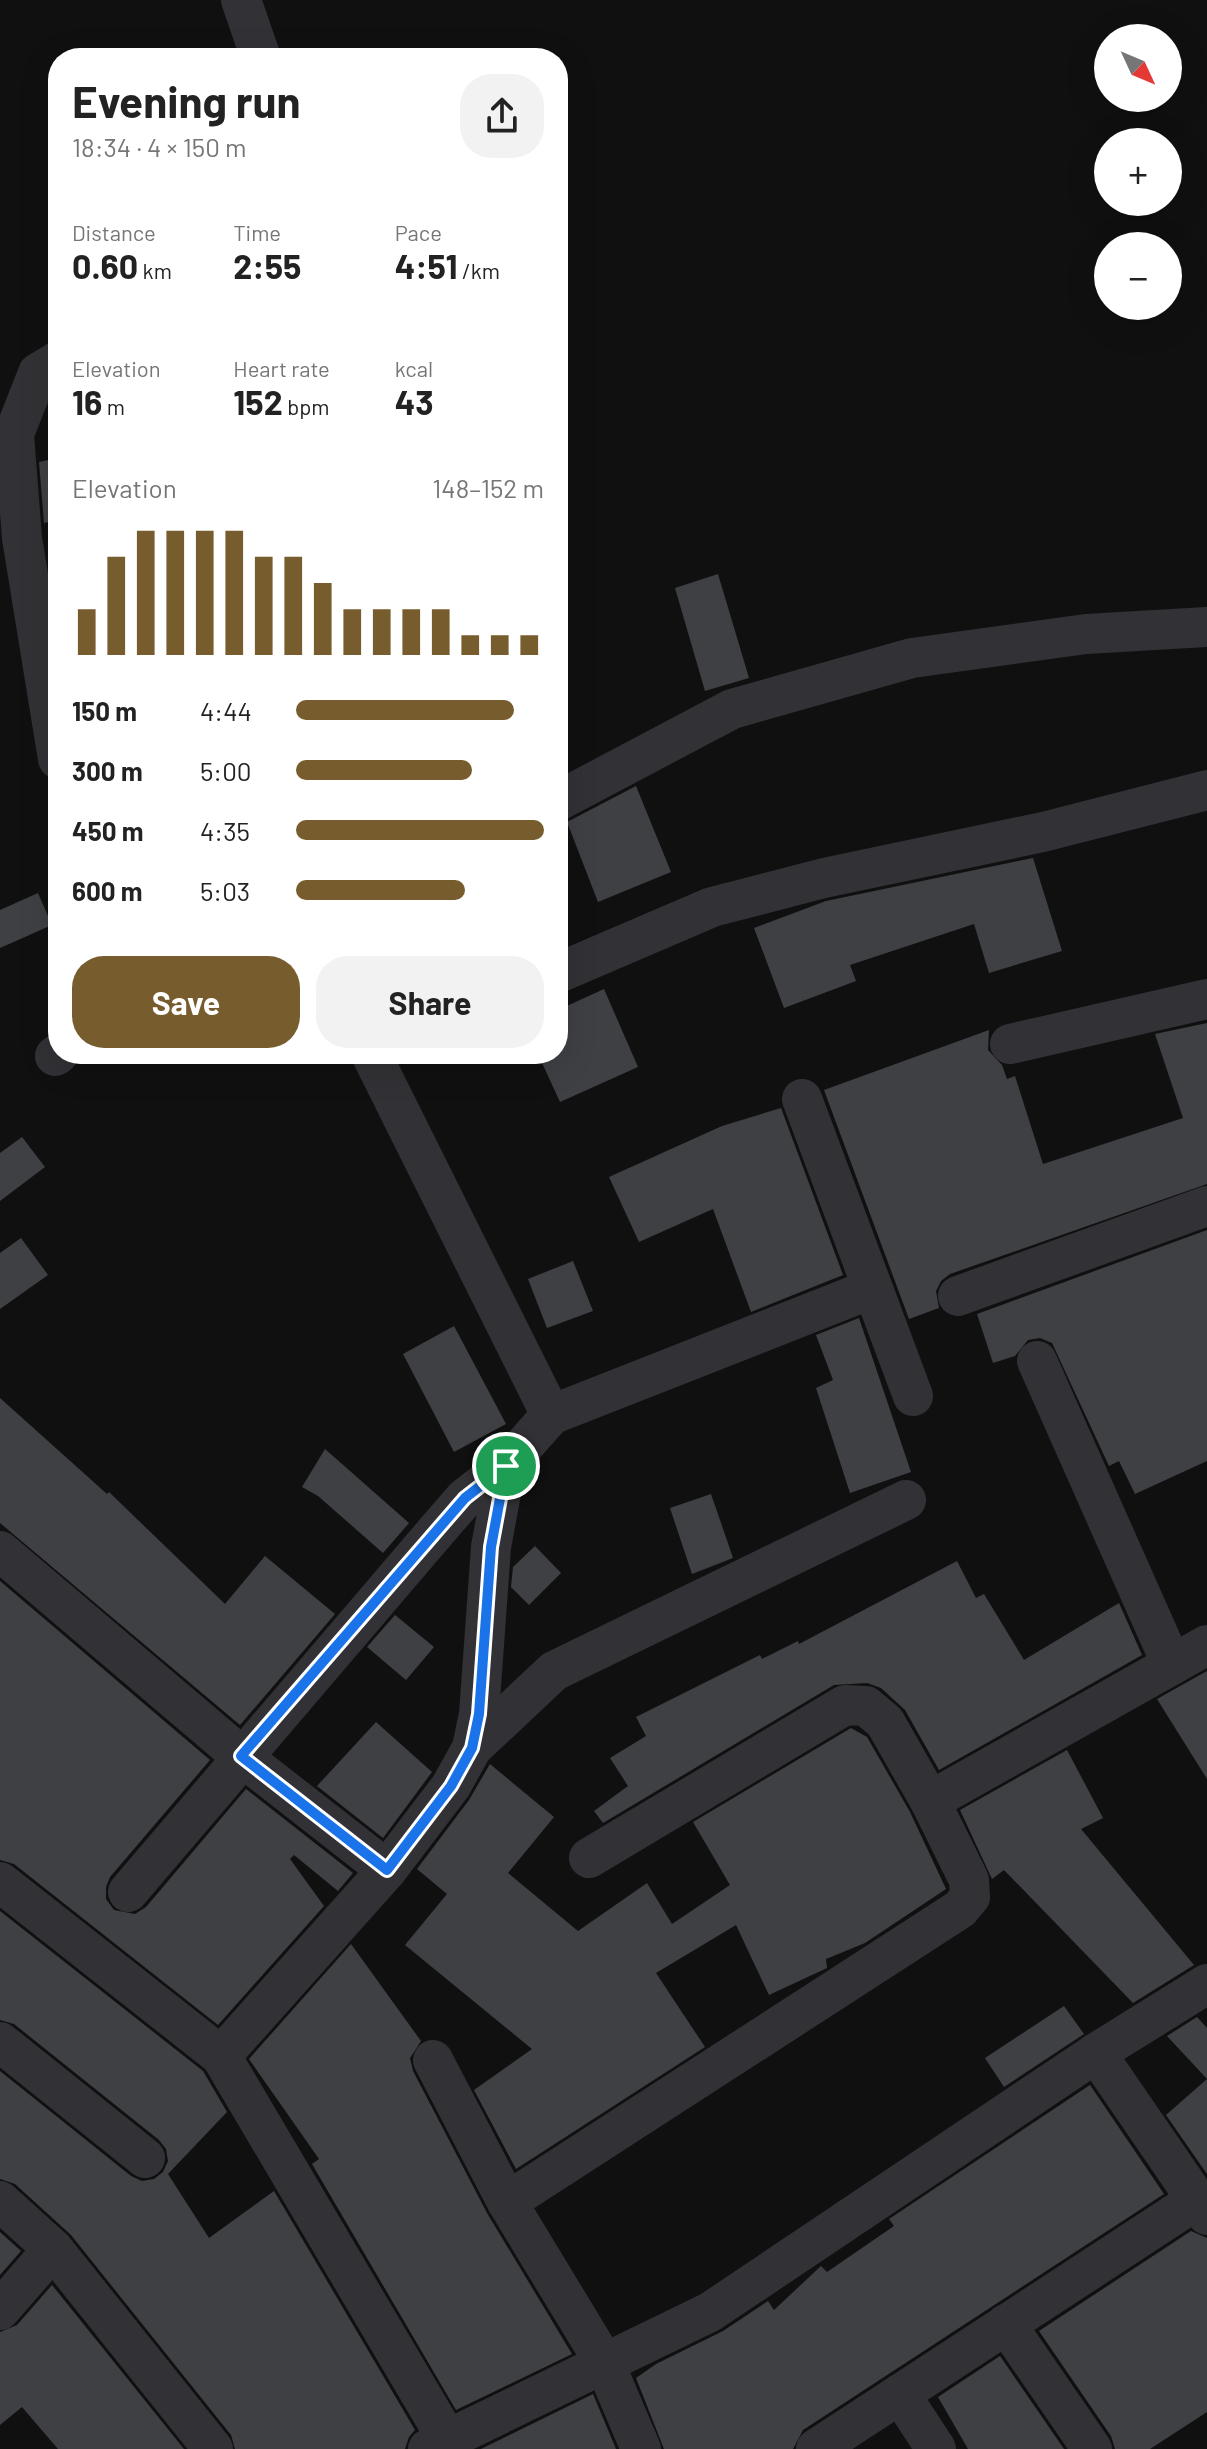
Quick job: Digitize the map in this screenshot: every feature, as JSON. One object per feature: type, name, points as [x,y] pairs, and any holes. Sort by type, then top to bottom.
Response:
[{"type":"street","points":[[241,0],[258,48]]},
{"type":"street","points":[[48,367],[38,373],[14,434],[11,539],[48,712]]},
{"type":"street","points":[[568,796],[732,709],[912,658],[1086,634],[1207,627]]},
{"type":"street","points":[[568,969],[712,907],[824,878],[1043,832],[1207,790]]},
{"type":"street","points":[[1010,1044],[1207,999]]},
{"type":"street","points":[[376,1064],[551,1415]]},
{"type":"street","points":[[802,1099],[913,1396]]},
{"type":"street","points":[[958,1296],[1207,1206]]},
{"type":"street","points":[[128,1892],[241,1756],[465,1498],[506,1466],[551,1415],[871,1289]]},
{"type":"street","points":[[1037,1361],[1172,1665]]},
{"type":"street","points":[[221,2056],[387,1870],[451,1786],[472,1748],[479,1714],[491,1547],[506,1466]]},
{"type":"street","points":[[472,1748],[554,1671],[906,1500]]},
{"type":"street","points":[[0,1551],[241,1756],[387,1870]]},
{"type":"street","points":[[930,1801],[1207,1645]]},
{"type":"street","points":[[507,2202],[960,1909],[970,1897],[969,1880],[930,1801],[885,1722],[866,1706],[845,1705],[589,1858]]},
{"type":"street","points":[[0,1882],[221,2056],[443,2445],[604,2362],[710,2312],[1096,2053],[1207,1984]]},
{"type":"street","points":[[0,2042],[145,2158]]},
{"type":"street","points":[[816,2449],[1006,2324],[1202,2207],[1096,2053]]},
{"type":"street","points":[[433,2060],[507,2202],[604,2362],[641,2449]]},
{"type":"street","points":[[0,2201],[53,2249],[213,2449]]},
{"type":"street","points":[[0,2310],[53,2249]]},
{"type":"street","points":[[1006,2324],[1092,2449]]},
{"type":"street","points":[[900,2394],[936,2449]]},
{"type":"building","points":[[48,460],[48,522],[44,523],[39,462]]},
{"type":"building","points":[[718,574],[749,678],[705,691],[675,588]]},
{"type":"building","points":[[636,786],[671,872],[598,902],[568,821]]},
{"type":"building","points":[[1033,858],[1062,951],[989,973],[974,924],[850,965],[856,981],[784,1008],[754,928],[826,901]]},
{"type":"building","points":[[38,893],[48,916],[48,927],[0,948],[0,910]]},
{"type":"building","points":[[604,989],[638,1067],[560,1102],[543,1064],[568,1064],[568,1005]]},
{"type":"building","points":[[1207,1023],[1207,1184],[950,1274],[941,1281],[936,1291],[939,1308],[909,1319],[824,1090],[989,1030],[988,1050],[1002,1065],[1007,1079],[1015,1076],[1043,1164],[1183,1118],[1155,1034]]},
{"type":"building","points":[[781,1108],[843,1275],[751,1312],[713,1209],[639,1242],[609,1177],[722,1126]]},
{"type":"building","points":[[22,1137],[45,1167],[0,1201],[0,1153]]},
{"type":"building","points":[[1207,1230],[1207,1461],[1135,1494],[1119,1461],[1109,1466],[1052,1343],[1040,1338],[1028,1340],[1015,1356],[993,1363],[977,1314]]},
{"type":"building","points":[[21,1238],[48,1275],[0,1309],[0,1253]]},
{"type":"building","points":[[573,1261],[593,1311],[547,1328],[528,1279]]},
{"type":"building","points":[[859,1318],[911,1472],[850,1493],[816,1388],[833,1380],[816,1335]]},
{"type":"building","points":[[454,1326],[506,1424],[454,1452],[403,1354]]},
{"type":"building","points":[[0,1398],[107,1494],[109,1492],[225,1604],[265,1556],[335,1614],[240,1725],[0,1523]]},
{"type":"building","points":[[325,1449],[409,1523],[383,1553],[318,1496],[302,1487]]},
{"type":"building","points":[[711,1494],[733,1558],[692,1574],[670,1508]]},
{"type":"building","points":[[535,1546],[561,1573],[529,1605],[511,1587],[513,1567]]},
{"type":"building","points":[[957,1561],[976,1598],[984,1594],[1024,1660],[1119,1603],[1142,1655],[939,1770],[905,1710],[881,1688],[867,1683],[834,1685],[603,1823],[594,1811],[628,1786],[610,1758],[646,1736],[636,1717],[760,1655],[762,1659],[798,1641],[799,1644]]},
{"type":"building","points":[[0,1581],[210,1760],[110,1877],[106,1899],[114,1910],[135,1914],[146,1907],[246,1789],[353,1873],[338,1891],[294,1855],[290,1859],[324,1906],[218,2025],[14,1864],[0,1860]]},
{"type":"building","points":[[395,1615],[434,1647],[406,1680],[367,1647]]},
{"type":"building","points":[[1207,1671],[1207,1779],[1157,1699]]},
{"type":"building","points":[[376,1722],[432,1772],[383,1838],[317,1786]]},
{"type":"building","points":[[851,1728],[867,1737],[910,1812],[946,1889],[865,1943],[826,1959],[827,1968],[769,1995],[736,1925],[656,1973],[705,2047],[516,2169],[474,2090],[532,2049],[405,1945],[447,1894],[417,1869],[469,1800],[490,1764],[554,1817],[508,1873],[578,1931],[647,1883],[672,1924],[730,1885],[693,1822]]},
{"type":"building","points":[[1067,1750],[1103,1818],[1081,1829],[1194,1965],[1133,2003],[1004,1870],[992,1879],[960,1810]]},
{"type":"building","points":[[0,1911],[203,2071],[227,2112],[168,2174],[209,2238],[274,2191],[415,2430],[405,2449],[235,2449],[231,2435],[71,2235],[15,2184],[0,2179],[0,2071],[131,2176],[142,2181],[154,2179],[163,2172],[168,2161],[166,2149],[159,2140],[14,2024],[0,2020]]},
{"type":"building","points":[[351,1944],[421,2041],[410,2058],[413,2071],[487,2213],[572,2354],[456,2410],[312,2164],[319,2159],[249,2059]]},
{"type":"building","points":[[1064,2006],[1084,2034],[1004,2087],[985,2058]]},
{"type":"building","points":[[1197,2017],[1207,2028],[1207,2079],[1167,2036]]},
{"type":"building","points":[[1207,2079],[1207,2174],[1166,2115]]},
{"type":"building","points":[[1090,2085],[1164,2194],[803,2430],[793,2449],[664,2449],[636,2378],[656,2364],[723,2331],[768,2301],[774,2310],[821,2266],[827,2272],[894,2226],[889,2219]]},
{"type":"building","points":[[1191,2231],[1207,2238],[1207,2412],[1150,2449],[1115,2449],[1111,2436],[1039,2331]]},
{"type":"building","points":[[0,2232],[21,2251],[0,2275]]},
{"type":"building","points":[[52,2285],[184,2449],[58,2449],[22,2407],[0,2425],[0,2332],[17,2325]]},
{"type":"building","points":[[1000,2356],[1064,2449],[968,2449],[938,2397]]},
{"type":"building","points":[[593,2394],[616,2449],[481,2449]]},
{"type":"route","points":[[506,1466],[491,1547],[479,1714],[472,1748],[451,1786],[387,1870],[241,1756],[465,1498],[506,1466]]}]
